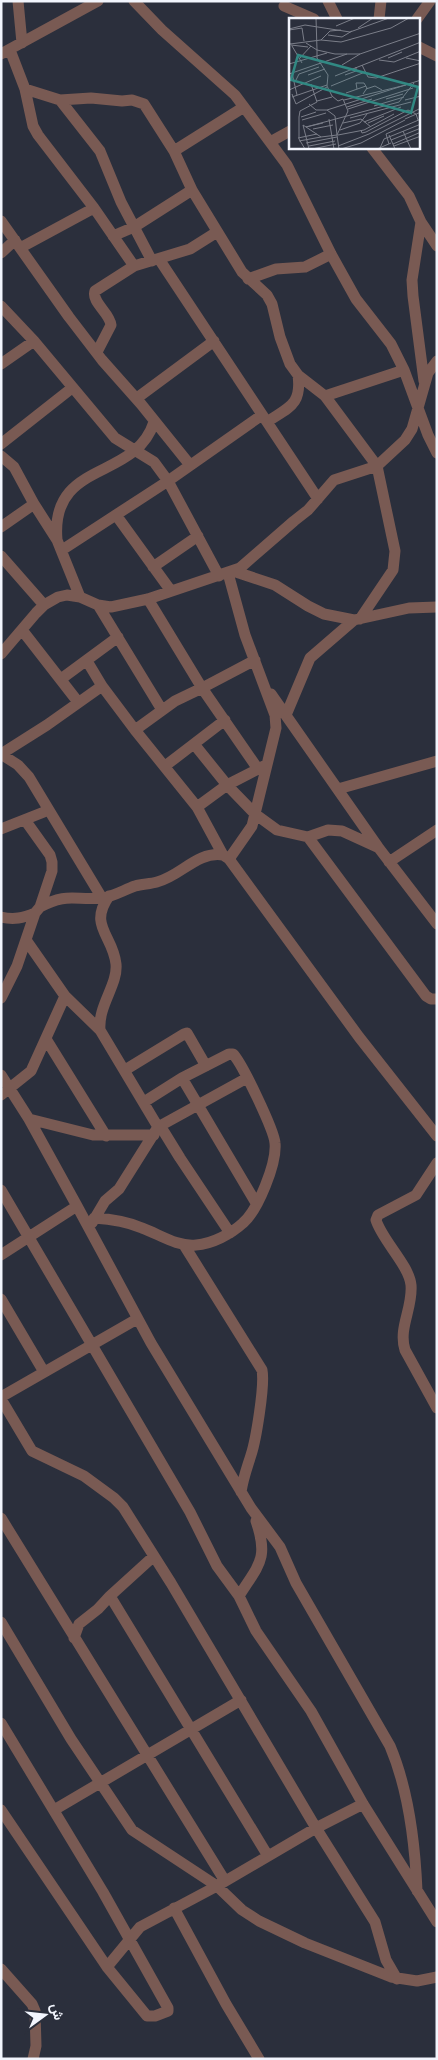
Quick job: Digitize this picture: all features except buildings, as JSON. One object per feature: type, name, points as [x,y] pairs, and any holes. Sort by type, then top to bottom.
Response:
[{"type":"street","points":[[18,1],[22,43]]},
{"type":"street","points":[[98,1],[6,52],[25,89],[33,126],[38,135],[94,208],[134,266]]},
{"type":"street","points":[[134,1],[162,30],[229,89],[287,165],[331,254],[356,299],[391,344],[404,370],[417,407],[437,452]]},
{"type":"street","points":[[328,1],[336,18]]},
{"type":"street","points":[[379,18],[381,1]]},
{"type":"street","points":[[418,18],[430,1]]},
{"type":"street","points":[[282,4],[291,18]]},
{"type":"street","points":[[282,4],[312,18]]},
{"type":"street","points":[[420,48],[437,56]]},
{"type":"street","points":[[25,89],[60,100],[91,98],[138,101],[144,104],[174,151],[192,190],[242,272],[264,292],[272,304],[280,337],[290,364],[298,375],[325,396],[376,466],[395,551],[393,570],[357,620],[310,658],[286,715]]},
{"type":"street","points":[[60,100],[100,151],[121,202],[155,260],[214,342],[318,499]]},
{"type":"street","points":[[174,151],[244,107]]},
{"type":"street","points":[[270,142],[289,132]]},
{"type":"street","points":[[373,149],[409,196],[421,222],[437,246]]},
{"type":"street","points":[[113,236],[134,227],[192,190]]},
{"type":"street","points":[[1,253],[94,208]]},
{"type":"street","points":[[1,221],[97,352],[137,398],[154,422],[190,465]]},
{"type":"street","points":[[421,222],[412,288],[424,383]]},
{"type":"street","points":[[97,352],[111,325],[111,320],[95,298],[95,291],[134,266],[190,249],[217,232]]},
{"type":"street","points":[[248,279],[276,269],[305,267],[331,254]]},
{"type":"street","points":[[1,306],[115,438],[154,462],[168,481],[198,536],[227,573],[260,678],[269,698],[276,728],[263,767],[252,826],[226,857]]},
{"type":"street","points":[[1,364],[34,342]]},
{"type":"street","points":[[137,398],[214,342]]},
{"type":"street","points":[[1,654],[44,605],[58,597],[67,594],[80,597],[98,605],[111,607],[148,599],[240,568],[308,510],[334,480],[376,466],[405,440],[412,429],[428,372],[437,362]]},
{"type":"street","points":[[325,396],[404,370]]},
{"type":"street","points":[[60,545],[116,515],[190,465],[264,419],[293,404],[300,390],[298,375]]},
{"type":"street","points":[[1,444],[72,388]]},
{"type":"street","points":[[80,597],[60,545],[56,525],[57,513],[61,503],[68,493],[86,479],[136,451],[149,435],[154,422]]},
{"type":"street","points":[[1,456],[14,467],[34,504],[60,545]]},
{"type":"street","points":[[1,528],[34,504]]},
{"type":"street","points":[[116,515],[171,591]]},
{"type":"street","points":[[154,567],[198,536]]},
{"type":"street","points":[[1,556],[44,605]]},
{"type":"street","points":[[227,573],[275,585],[324,614],[357,620],[409,608],[437,607]]},
{"type":"street","points":[[148,599],[202,688],[263,767]]},
{"type":"street","points":[[98,605],[162,710]]},
{"type":"street","points":[[22,630],[78,702]]},
{"type":"street","points":[[61,679],[118,637]]},
{"type":"street","points":[[135,730],[181,697],[255,660]]},
{"type":"street","points":[[87,661],[102,686],[135,730],[197,807],[226,857],[359,1037],[437,1136]]},
{"type":"street","points":[[260,678],[378,847],[437,924]]},
{"type":"street","points":[[102,686],[47,725],[1,754],[24,770],[106,897]]},
{"type":"street","points":[[165,766],[225,720]]},
{"type":"street","points":[[194,744],[227,785],[255,814],[277,830],[308,837],[328,830],[342,831],[378,847]]},
{"type":"street","points":[[338,790],[437,761]]},
{"type":"street","points":[[197,807],[227,785],[263,767]]},
{"type":"street","points":[[1,829],[49,810]]},
{"type":"street","points":[[1,998],[16,966],[52,871],[50,855],[25,820]]},
{"type":"street","points":[[389,862],[437,830]]},
{"type":"street","points":[[308,837],[426,996],[437,1000]]},
{"type":"street","points":[[1,918],[22,918],[61,898],[106,897],[135,886],[165,880],[194,861],[207,856],[226,857]]},
{"type":"street","points":[[100,1030],[99,1018],[115,973],[113,953],[101,924],[100,915],[106,897]]},
{"type":"street","points":[[26,940],[65,996],[100,1030],[144,1102],[156,1131]]},
{"type":"street","points":[[5,1092],[31,1071],[65,996]]},
{"type":"street","points":[[125,1070],[187,1033],[206,1066]]},
{"type":"street","points":[[46,1038],[106,1136]]},
{"type":"street","points":[[91,1223],[125,1222],[184,1245],[205,1244],[230,1233],[250,1215],[274,1162],[275,1143],[271,1127],[233,1054],[229,1054],[182,1078],[144,1102]]},
{"type":"street","points":[[1,1075],[5,1092],[28,1119],[77,1206],[91,1223],[137,1319],[251,1508],[280,1547],[296,1583],[393,1753],[400,1772],[412,1837],[417,1891]]},
{"type":"street","points":[[182,1078],[256,1203]]},
{"type":"street","points":[[91,1223],[105,1201],[118,1189],[156,1131],[246,1078]]},
{"type":"street","points":[[28,1119],[93,1135],[106,1136],[156,1131],[164,1132],[230,1233]]},
{"type":"street","points":[[437,1163],[416,1195],[378,1215],[376,1220],[410,1279],[411,1295],[403,1342],[405,1350],[437,1408]]},
{"type":"street","points":[[1,1190],[190,1512],[217,1566],[239,1596],[256,1632],[311,1711],[363,1804],[437,1922]]},
{"type":"street","points":[[1,1255],[77,1206]]},
{"type":"street","points":[[184,1245],[262,1370],[263,1384],[254,1445],[244,1472],[241,1492]]},
{"type":"street","points":[[1,1299],[44,1372]]},
{"type":"street","points":[[137,1319],[1,1398],[32,1452],[68,1468],[114,1498],[154,1556],[374,1922],[386,1960],[397,1979]]},
{"type":"street","points":[[239,1596],[263,1556],[261,1535],[251,1508]]},
{"type":"street","points":[[1,1518],[146,1755],[221,1884],[242,1910],[259,1921],[305,1943],[397,1979],[417,1981],[437,1977]]},
{"type":"street","points":[[74,1638],[79,1624],[98,1609],[154,1556]]},
{"type":"street","points":[[110,1596],[268,1856]]},
{"type":"street","points":[[1,1622],[70,1739],[132,1830],[221,1884]]},
{"type":"street","points":[[54,1810],[241,1700]]},
{"type":"street","points":[[1,1724],[130,1939],[168,2011],[155,2016],[147,2016],[107,1967],[1,1810]]},
{"type":"street","points":[[107,1967],[140,1927],[221,1884],[316,1828],[363,1804]]},
{"type":"street","points":[[174,1908],[226,2004],[259,2059]]},
{"type":"street","points":[[1,1969],[32,2004],[35,2011],[36,2046],[33,2059]]}]
